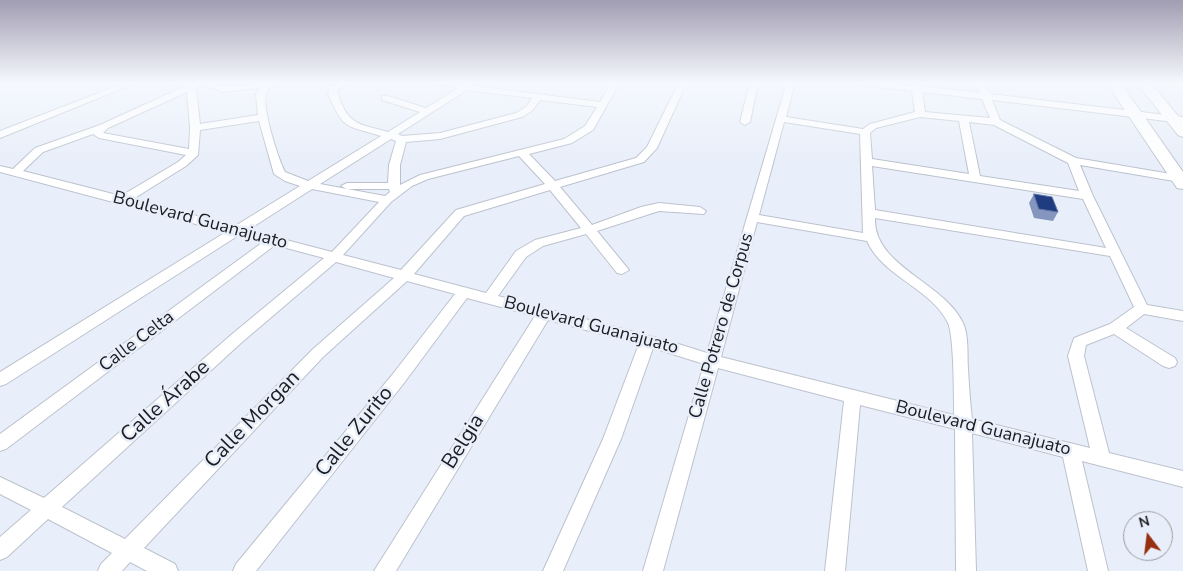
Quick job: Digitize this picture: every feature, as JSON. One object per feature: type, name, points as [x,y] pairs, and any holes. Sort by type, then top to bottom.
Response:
[{"type":"main road","points":[[1132,109],[1181,182]]},
{"type":"main road","points":[[1166,109],[1180,124]]},
{"type":"street","points":[[0,136],[68,109]]},
{"type":"street","points":[[15,173],[39,150],[100,132],[151,109]]},
{"type":"street","points":[[123,200],[182,164],[194,153],[192,109]]},
{"type":"street","points":[[263,109],[263,116],[280,174],[292,180],[314,185],[392,193],[395,157],[402,139]]},
{"type":"street","points":[[340,109],[345,120],[356,126],[402,139],[440,136],[519,115],[528,109]]},
{"type":"street","points":[[419,109],[427,111]]},
{"type":"street","points":[[0,380],[237,231],[314,185],[431,109]]},
{"type":"street","name":"Calle Árabe","points":[[0,550],[236,340],[334,257],[392,193],[424,177],[568,141],[589,128],[600,109]]},
{"type":"street","name":"Calle Morgan","points":[[108,571],[318,353],[404,276],[460,213],[554,187],[640,160],[652,148],[670,109]]},
{"type":"street","points":[[745,122],[748,109]]},
{"type":"street","name":"Calle Potrero de Corpus","points":[[653,571],[705,358],[753,218],[783,109]]},
{"type":"street","points":[[919,109],[920,114]]},
{"type":"street","points":[[991,109],[996,122]]},
{"type":"street","points":[[1079,109],[1180,124]]},
{"type":"street","points":[[780,119],[865,132],[873,126],[920,114],[996,122],[1074,161],[1181,182]]},
{"type":"street","points":[[194,128],[263,116]]},
{"type":"street","points":[[964,120],[975,179]]},
{"type":"street","points":[[100,132],[194,153]]},
{"type":"street","points":[[865,132],[869,213],[866,223],[870,238],[886,257],[940,304],[956,325],[964,424],[966,571]]},
{"type":"street","points":[[522,154],[554,187],[622,270]]},
{"type":"street","points":[[1074,161],[1087,196],[1142,309]]},
{"type":"street","points":[[867,162],[1087,196]]},
{"type":"street","name":"Boulevard Guanajuato","points":[[0,169],[274,240],[705,358],[1183,480]]},
{"type":"street","points":[[489,299],[521,254],[539,243],[589,230],[659,207],[700,211]]},
{"type":"street","points":[[869,213],[1114,253]]},
{"type":"street","points":[[753,218],[870,238]]},
{"type":"street","name":"Calle Celta","points":[[0,444],[274,240]]},
{"type":"street","name":"Calle Zurito","points":[[244,571],[398,379],[464,292]]},
{"type":"street","points":[[1102,459],[1076,356],[1079,342],[1115,328],[1142,309],[1183,316]]},
{"type":"street","name":"Belgia","points":[[384,571],[544,314]]},
{"type":"street","points":[[1115,328],[1169,362]]},
{"type":"street","points":[[553,571],[612,439],[648,342]]},
{"type":"street","points":[[835,571],[854,396]]},
{"type":"street","points":[[1071,451],[1098,571]]},
{"type":"street","points":[[0,485],[168,571]]},
{"type":"building","points":[[1034,194],[1052,197],[1058,212],[1039,209]]}]
